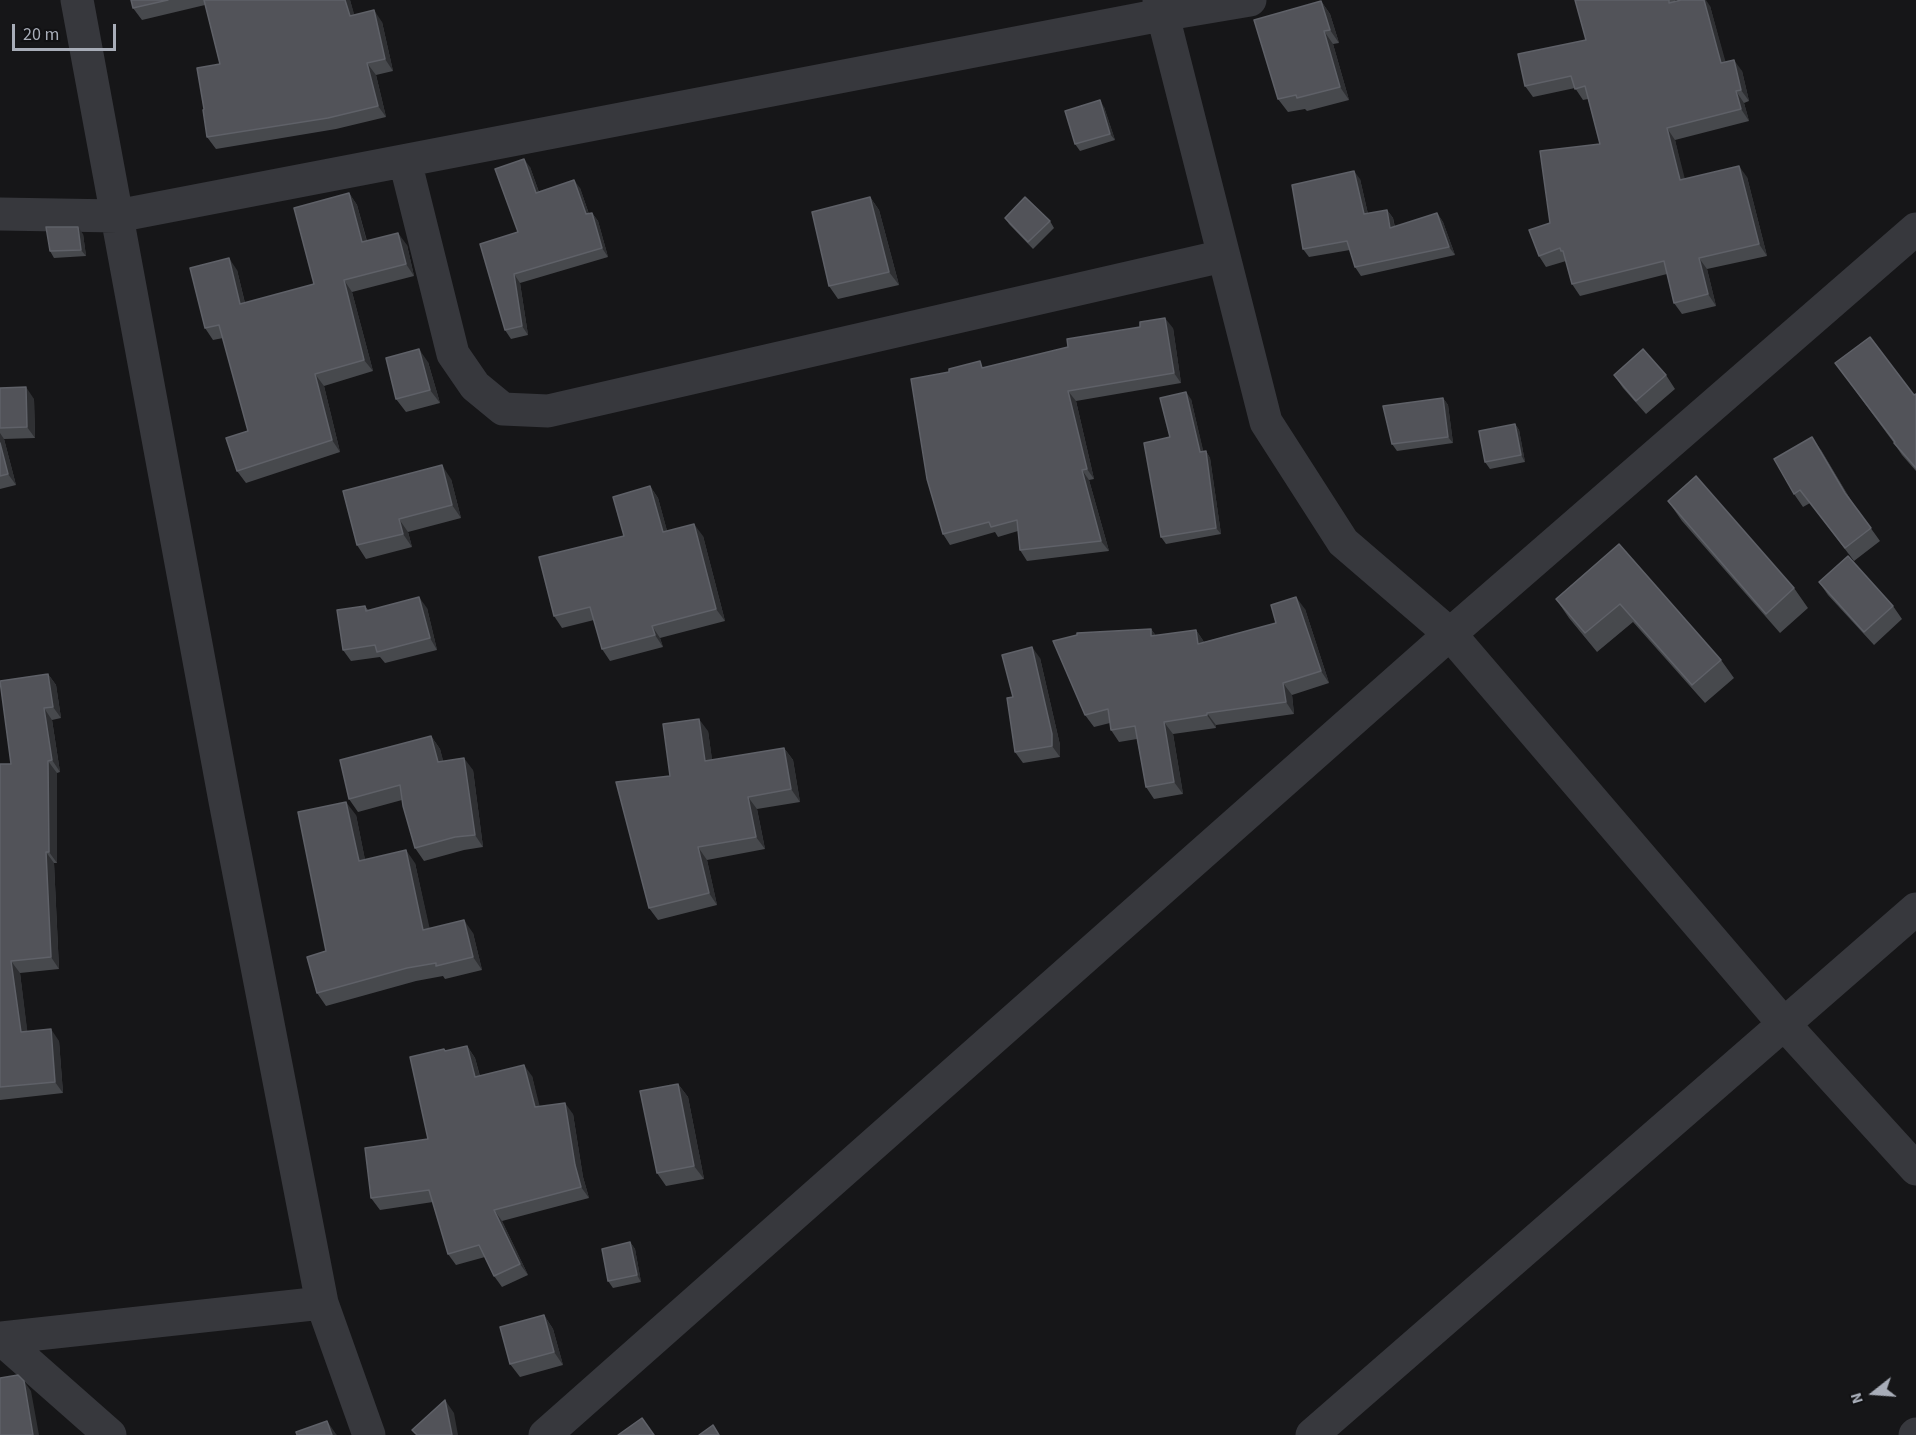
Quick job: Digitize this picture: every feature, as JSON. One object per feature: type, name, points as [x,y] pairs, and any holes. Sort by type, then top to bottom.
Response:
[{"type":"street","points":[[77,0],[225,801],[322,1303],[369,1435]]},
{"type":"street","points":[[0,214],[117,216],[405,161],[1160,8],[1250,0]]},
{"type":"street","points":[[1160,8],[1266,422],[1343,542],[1450,634],[1784,1024],[1916,1169]]},
{"type":"street","points":[[405,161],[453,354],[474,386],[503,409],[548,411],[1223,256]]},
{"type":"street","points":[[544,1435],[1450,634],[1916,229]]},
{"type":"street","points":[[1312,1435],[1916,909]]},
{"type":"street","points":[[110,1435],[0,1338],[322,1303]]},
{"type":"building","points":[[131,0],[168,0],[133,8]]},
{"type":"building","points":[[204,0],[345,0],[350,16],[374,10],[385,59],[367,63],[378,106],[328,118],[207,137],[197,68],[220,64]]},
{"type":"building","points":[[1575,0],[1669,0],[1669,3],[1681,0],[1704,0],[1721,63],[1734,60],[1741,90],[1736,91],[1741,109],[1667,128],[1680,180],[1739,166],[1759,244],[1699,258],[1708,294],[1674,303],[1664,261],[1572,284],[1563,251],[1560,248],[1539,256],[1529,230],[1550,223],[1540,151],[1600,144],[1585,86],[1575,89],[1571,76],[1525,86],[1518,54],[1586,40]]},
{"type":"building","points":[[1321,1],[1330,30],[1324,31],[1340,87],[1297,98],[1296,95],[1278,99],[1254,20]]},
{"type":"building","points":[[1100,100],[1110,134],[1075,144],[1065,111]]},
{"type":"building","points":[[524,159],[536,193],[574,180],[586,214],[592,213],[602,248],[514,274],[522,326],[505,330],[480,244],[518,232],[495,169]]},
{"type":"building","points":[[1354,171],[1364,214],[1387,210],[1390,228],[1437,213],[1449,247],[1355,267],[1347,241],[1303,249],[1292,185]]},
{"type":"building","points":[[349,193],[362,242],[398,233],[406,264],[344,280],[364,360],[315,374],[332,440],[237,471],[226,438],[248,431],[219,325],[205,328],[190,268],[229,258],[240,304],[314,284],[294,208]]},
{"type":"building","points":[[870,197],[889,272],[829,286],[812,212]]},
{"type":"building","points":[[1025,197],[1050,221],[1028,242],[1005,218]]},
{"type":"building","points":[[46,227],[78,227],[81,250],[50,251]]},
{"type":"building","points":[[1165,318],[1174,373],[1068,391],[1087,469],[1082,470],[1101,541],[1020,550],[1017,520],[991,527],[989,522],[943,534],[927,479],[911,379],[949,372],[949,369],[980,361],[982,368],[1068,347],[1067,339],[1140,327],[1140,322]]},
{"type":"building","points":[[1870,337],[1914,395],[1916,394],[1916,468],[1894,443],[1835,363]]},
{"type":"building","points":[[419,349],[430,390],[396,399],[386,358]]},
{"type":"building","points":[[1643,349],[1666,375],[1636,401],[1614,375]]},
{"type":"building","points":[[26,387],[27,427],[0,428],[0,388]]},
{"type":"building","points":[[1186,392],[1200,452],[1206,451],[1216,528],[1161,537],[1144,443],[1170,437],[1160,398]]},
{"type":"building","points":[[1443,398],[1448,437],[1392,444],[1383,406]]},
{"type":"building","points":[[1515,424],[1521,455],[1485,462],[1479,431]]},
{"type":"building","points":[[1812,437],[1845,493],[1871,528],[1845,548],[1800,490],[1794,494],[1774,459]]},
{"type":"building","points":[[0,443],[8,474],[0,476]]},
{"type":"building","points":[[442,465],[452,505],[399,519],[403,534],[357,545],[343,491]]},
{"type":"building","points":[[1696,476],[1794,588],[1766,614],[1668,501]]},
{"type":"building","points":[[650,486],[663,532],[694,524],[716,609],[652,626],[655,635],[602,649],[590,607],[554,616],[539,557],[624,536],[613,497]]},
{"type":"building","points":[[1619,544],[1721,660],[1692,685],[1620,604],[1585,633],[1556,599]]},
{"type":"building","points":[[1848,556],[1893,606],[1864,632],[1819,582]]},
{"type":"building","points":[[419,597],[430,638],[377,652],[375,645],[343,650],[337,610],[365,606],[366,611]]},
{"type":"building","points":[[1296,597],[1321,671],[1283,683],[1286,702],[1207,713],[1207,715],[1164,722],[1174,782],[1146,787],[1135,726],[1111,730],[1108,709],[1085,715],[1053,641],[1077,635],[1077,633],[1151,629],[1151,636],[1196,630],[1198,644],[1276,623],[1271,605]]},
{"type":"building","points":[[1032,647],[1052,734],[1052,746],[1015,752],[1007,698],[1013,697],[1002,655]]},
{"type":"building","points":[[48,674],[53,707],[44,708],[52,760],[48,761],[49,852],[46,852],[51,957],[11,961],[21,1032],[51,1029],[55,1082],[0,1087],[0,764],[11,764],[0,681]]},
{"type":"building","points":[[699,719],[705,761],[784,748],[791,789],[748,797],[756,837],[698,847],[709,893],[649,908],[616,782],[670,776],[663,724]]},
{"type":"building","points":[[431,736],[438,762],[464,758],[475,835],[455,837],[415,848],[403,806],[400,785],[349,799],[340,760]]},
{"type":"building","points":[[346,802],[359,861],[406,850],[423,930],[464,920],[473,957],[436,966],[436,963],[407,968],[317,993],[307,957],[326,951],[298,812]]},
{"type":"building","points":[[467,1046],[475,1077],[524,1065],[535,1107],[565,1103],[581,1187],[494,1210],[520,1264],[494,1276],[479,1245],[448,1254],[429,1190],[371,1198],[365,1148],[428,1139],[410,1057]]},
{"type":"building","points":[[678,1084],[694,1166],[657,1173],[640,1091]]},
{"type":"building","points":[[630,1242],[637,1275],[608,1281],[602,1249]]},
{"type":"building","points":[[544,1315],[554,1352],[510,1364],[500,1327]]},
{"type":"building","points":[[18,1375],[24,1381],[33,1435],[0,1435],[0,1378]]},
{"type":"building","points":[[445,1400],[452,1435],[417,1435],[412,1430]]},
{"type":"building","points":[[642,1418],[654,1435],[618,1435]]},
{"type":"building","points":[[327,1421],[332,1435],[297,1435],[296,1432]]},
{"type":"building","points":[[713,1425],[719,1435],[699,1435]]}]
